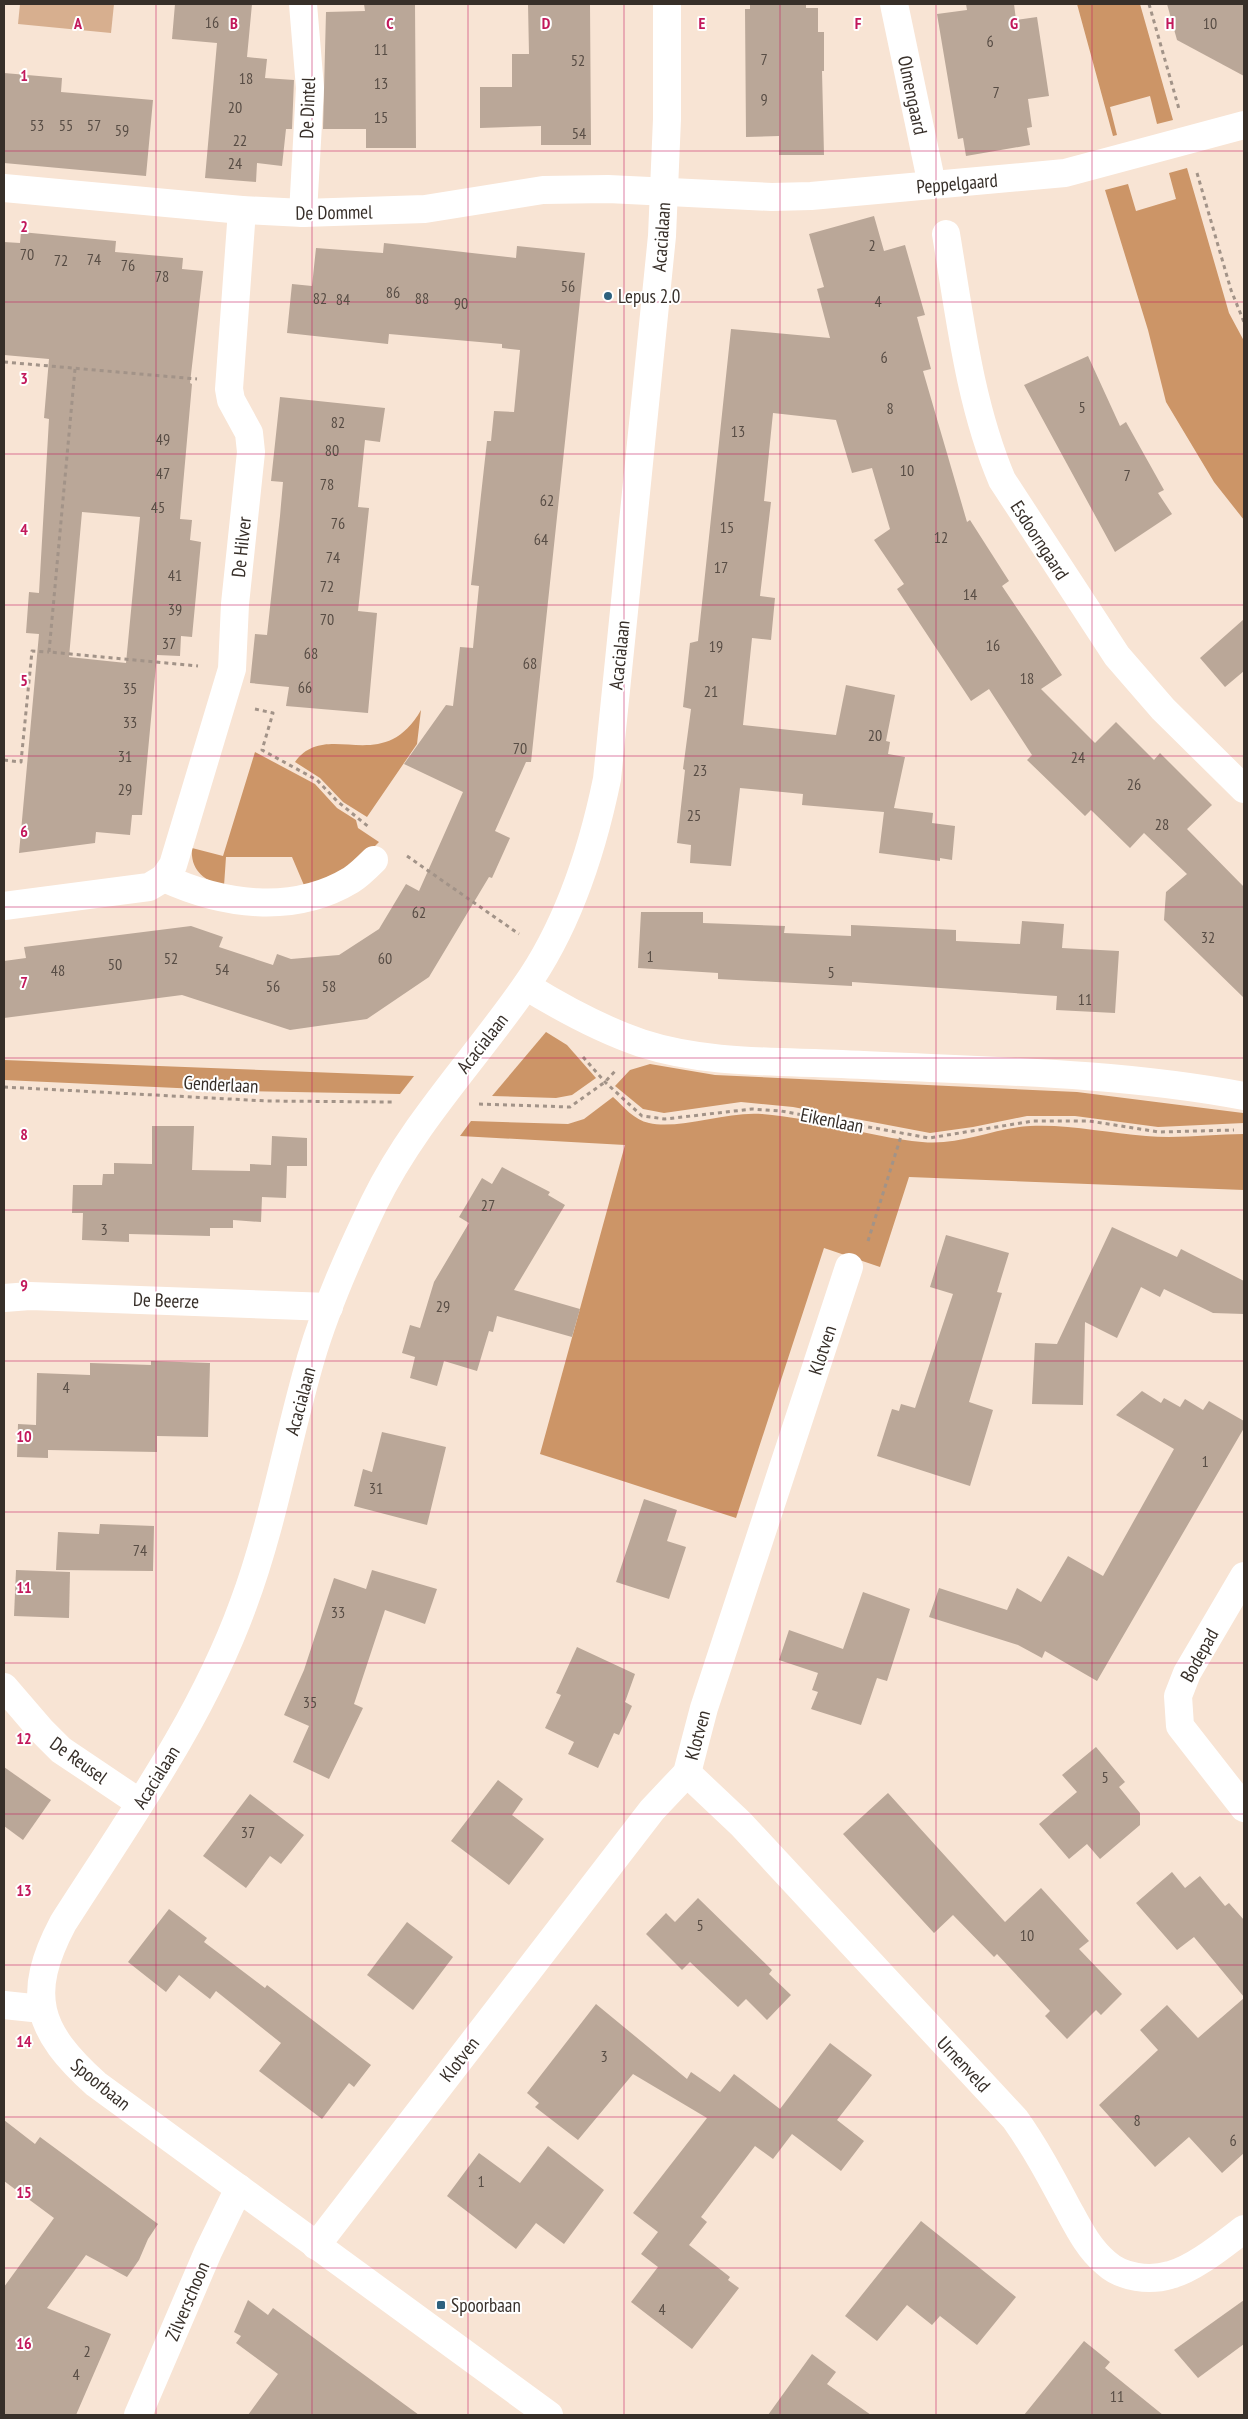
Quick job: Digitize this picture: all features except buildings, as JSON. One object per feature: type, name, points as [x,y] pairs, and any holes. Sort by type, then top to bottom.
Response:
[{"type":"street","name":"De Dintel","points":[[302,4],[310,88],[303,213]]},
{"type":"street","name":"Acacialaan","points":[[42,2009],[41,1983],[48,1952],[63,1923],[190,1721],[228,1644],[244,1604],[264,1540],[311,1358],[329,1307],[376,1200],[406,1147],[526,986],[546,953],[563,919],[588,857],[596,831],[607,779],[662,236],[668,119],[667,4]]},
{"type":"street","name":"Olmengaard","points":[[894,4],[932,185]]},
{"type":"street","name":"Peppelgaard","points":[[664,191],[772,197],[1065,173],[1244,125]]},
{"type":"street","name":"De Dommel","points":[[4,188],[242,210],[303,213],[425,209],[543,190],[664,191]]},
{"type":"street","name":"De Hilver","points":[[164,878],[173,865],[232,669],[235,604],[251,452],[249,433],[231,400],[229,382],[242,210]]},
{"type":"street","name":"Esdoorngaard","points":[[946,234],[974,394],[991,453],[1002,480],[1117,656],[1163,708],[1244,789]]},
{"type":"street","points":[[4,906],[149,887],[164,878],[189,890],[226,900],[270,903],[291,901],[351,880],[374,860]]},
{"type":"street","points":[[526,986],[561,1007],[640,1043],[706,1058],[1094,1077],[1181,1086],[1244,1096]]},
{"type":"street","name":"Klotven","points":[[316,2246],[652,1810],[687,1773],[707,1698],[849,1267]]},
{"type":"street","name":"De Beerze","points":[[4,1298],[40,1296],[329,1307]]},
{"type":"street","name":"Bodepad","points":[[1244,1576],[1187,1673],[1178,1696],[1180,1726],[1196,1749],[1244,1808]]},
{"type":"street","name":"De Reusel","points":[[4,1687],[61,1750],[140,1803]]},
{"type":"street","name":"Urnenveld","points":[[687,1773],[741,1824],[1014,2119],[1030,2139],[1082,2233],[1107,2265],[1126,2275],[1148,2278],[1171,2275],[1204,2257],[1244,2229]]},
{"type":"street","points":[[4,2005],[42,2009]]},
{"type":"street","name":"Spoorbaan","points":[[42,2009],[55,2041],[72,2062],[96,2084],[541,2413]]},
{"type":"street","name":"Zilverschoon","points":[[138,2415],[204,2261],[239,2188]]},
{"type":"path","points":[[4,362],[229,382]]},
{"type":"path","points":[[49,652],[75,369]]},
{"type":"path","points":[[4,760],[22,762],[32,651],[232,669]]},
{"type":"path","points":[[223,701],[273,713],[262,750],[317,780],[337,801],[375,832]]},
{"type":"path","points":[[405,854],[546,953]]},
{"type":"path","name":"Eikenlaan","points":[[438,1102],[570,1107],[605,1082],[642,1116],[665,1119],[752,1109],[780,1110],[929,1138],[1032,1121],[1089,1121],[1159,1132],[1235,1130]]},
{"type":"path","name":"Genderlaan","points":[[4,1087],[267,1100],[438,1102]]},
{"type":"path","points":[[849,1267],[861,1263],[902,1133]]},
{"type":"shaded area","points":[[20,4],[114,4],[111,33],[18,24]]},
{"type":"shaded area","points":[[1077,4],[1140,4],[1173,120],[1157,124],[1150,96],[1110,107],[1117,135],[1113,136]]},
{"type":"shaded area","points":[[1187,168],[1229,313],[1244,341],[1244,520],[1214,482],[1166,402],[1148,330],[1105,190],[1128,184],[1136,211],[1176,199],[1169,173]]},
{"type":"shaded area","points":[[421,710],[417,744],[367,817],[343,802],[320,778],[295,762],[308,750],[323,745],[372,745],[389,741],[406,730]]},
{"type":"shaded area","points":[[255,752],[315,784],[337,808],[356,820],[358,828],[379,842],[360,861],[306,890],[292,857],[226,857],[224,886],[205,878],[193,863],[192,848],[223,856]]},
{"type":"shaded area","points":[[546,1032],[567,1045],[596,1078],[572,1095],[556,1098],[492,1096]]},
{"type":"shaded area","points":[[4,1060],[414,1076],[400,1094],[242,1091],[4,1080]]},
{"type":"shaded area","points":[[650,1064],[715,1075],[1077,1092],[1243,1113],[1244,1123],[1158,1127],[1075,1116],[1027,1116],[973,1127],[930,1133],[793,1107],[741,1102],[664,1113],[643,1109],[615,1086],[630,1070]]},
{"type":"shaded area","points":[[613,1097],[634,1116],[649,1123],[674,1124],[734,1115],[762,1114],[802,1119],[902,1140],[936,1143],[1030,1126],[1074,1127],[1158,1137],[1244,1134],[1244,1190],[909,1177],[880,1267],[824,1248],[736,1518],[540,1454],[625,1145],[460,1136],[471,1121],[568,1124],[584,1119]]},
{"type":"place","name":"Lepus 2.0","points":[[608,296]]},
{"type":"place","name":"Spoorbaan","points":[[441,2305]]}]
